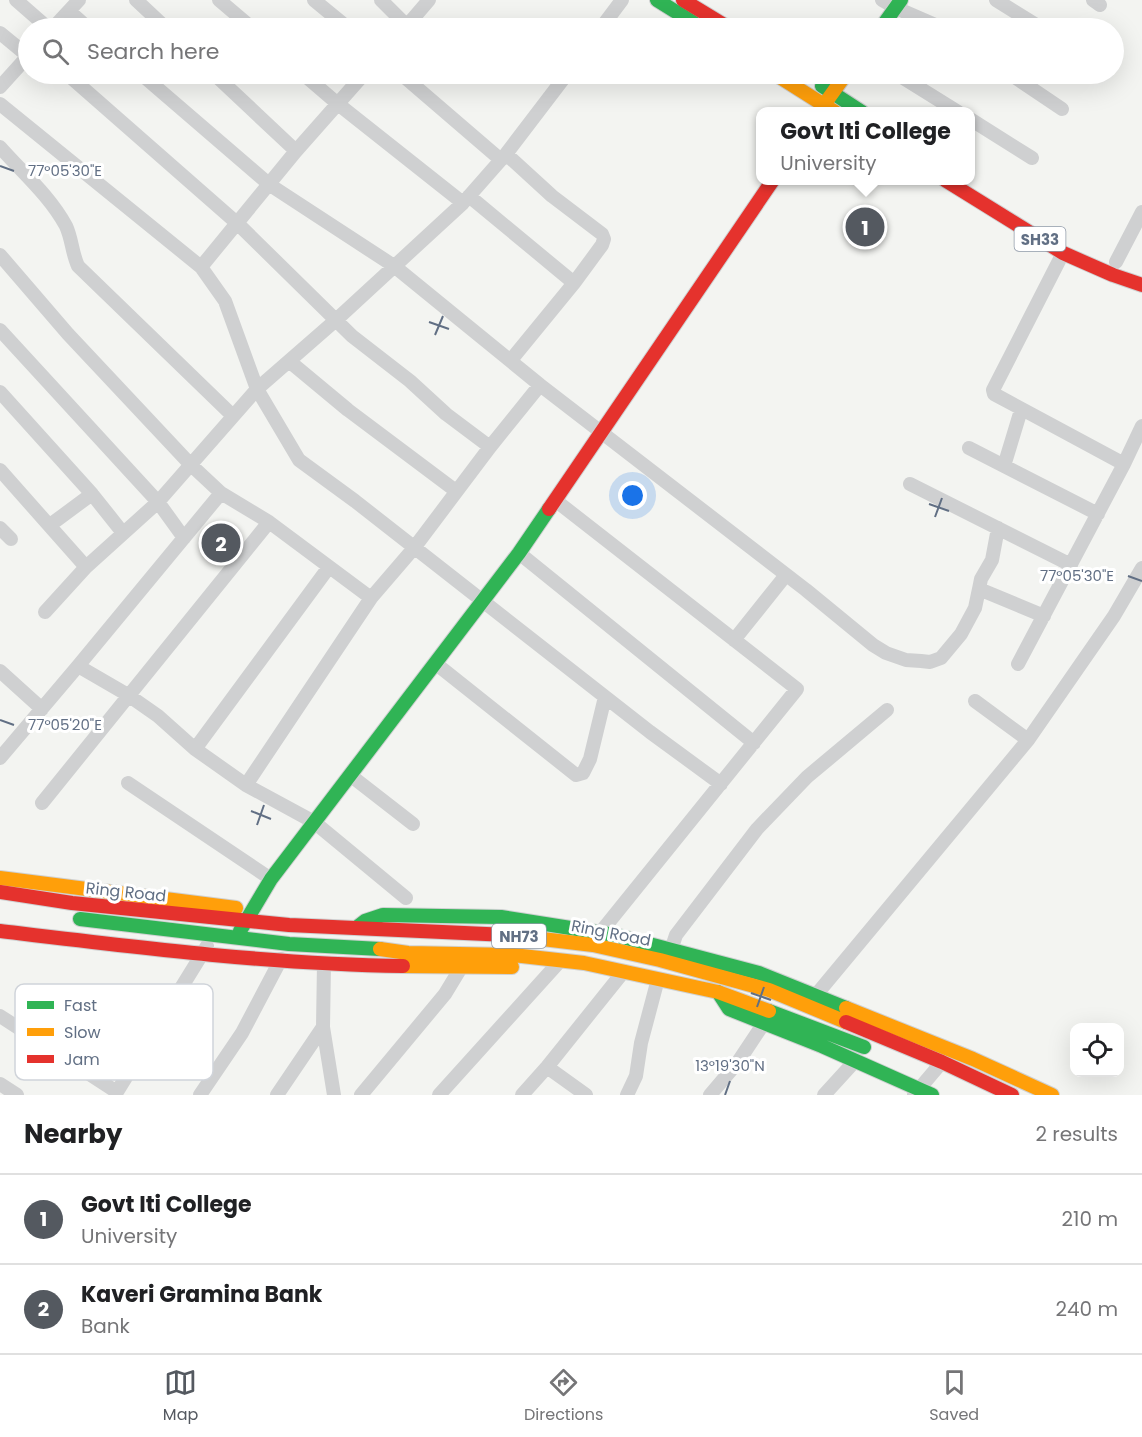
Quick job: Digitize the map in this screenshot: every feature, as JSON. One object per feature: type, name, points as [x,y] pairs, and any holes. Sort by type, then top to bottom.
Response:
[{"type":"main road","points":[[657,0],[686,18]]},
{"type":"main road","points":[[683,0],[713,18]]},
{"type":"main road","points":[[888,18],[898,4]]},
{"type":"main road","points":[[792,84],[828,105]]},
{"type":"main road","points":[[813,84],[828,105]]},
{"type":"main road","points":[[828,105],[840,84]]},
{"type":"main road","name":"SH33","points":[[975,183],[1034,222],[1070,242],[1142,272]]},
{"type":"main road","points":[[236,938],[271,879],[519,553],[770,185]]},
{"type":"main road","name":"SH33","points":[[953,185],[1063,253],[1142,285]]},
{"type":"main road","points":[[0,878],[121,901]]},
{"type":"main road","name":"Ring Road","points":[[0,892],[121,901],[356,928],[516,935],[593,945],[707,966],[942,1062],[1012,1095]]},
{"type":"main road","points":[[356,928],[373,917],[395,915],[501,917],[600,933],[671,950],[707,966],[759,973],[974,1059],[1052,1095]]},
{"type":"main road","name":"Ring Road","points":[[65,917],[289,944],[371,948],[408,953],[535,957],[624,971],[718,992],[876,1052]]},
{"type":"main road","points":[[0,931],[124,946],[324,963],[511,967],[529,963],[535,957]]},
{"type":"main road","points":[[370,965],[371,948]]},
{"type":"main road","points":[[718,992],[729,1010],[855,1061],[916,1092],[932,1095]]},
{"type":"street","points":[[16,0],[37,18]]},
{"type":"street","points":[[62,18],[79,0]]},
{"type":"street","points":[[136,0],[155,18]]},
{"type":"street","points":[[219,0],[240,18]]},
{"type":"street","points":[[314,0],[336,18]]},
{"type":"street","points":[[381,0],[398,18]]},
{"type":"street","points":[[414,18],[429,0]]},
{"type":"street","points":[[608,18],[622,0]]},
{"type":"street","points":[[882,0],[898,4],[924,18]]},
{"type":"street","points":[[996,0],[1025,18]]},
{"type":"street","points":[[69,11],[77,18]]},
{"type":"street","points":[[0,33],[18,48]]},
{"type":"street","points":[[0,87],[18,67]]},
{"type":"street","points":[[78,84],[238,224],[354,338],[490,447]]},
{"type":"street","points":[[153,84],[270,185],[394,266],[540,385],[886,653],[906,660],[930,662],[941,658],[946,653],[961,634],[975,608],[981,579],[992,560],[998,528]]},
{"type":"street","points":[[225,84],[296,151]]},
{"type":"street","points":[[315,84],[574,283]]},
{"type":"street","points":[[201,267],[296,151],[355,84]]},
{"type":"street","points":[[413,84],[602,234],[604,239],[574,283],[511,360]]},
{"type":"street","points":[[45,612],[86,567],[158,502],[256,390],[466,200],[504,157],[559,84]]},
{"type":"street","points":[[913,84],[951,107]]},
{"type":"street","points":[[1025,84],[1062,109]]},
{"type":"street","points":[[0,104],[201,267],[225,301],[256,390],[299,460],[721,784]]},
{"type":"street","points":[[975,122],[1032,158]]},
{"type":"street","points":[[0,147],[57,210],[69,233],[73,256],[84,272],[233,416]]},
{"type":"street","points":[[1116,262],[1142,212]]},
{"type":"street","points":[[1063,253],[993,390],[996,397],[1124,464]]},
{"type":"street","points":[[0,255],[68,334],[190,464],[221,493],[269,522],[371,598]]},
{"type":"street","points":[[0,330],[158,502],[184,538]]},
{"type":"street","points":[[289,362],[348,410],[456,491]]},
{"type":"street","points":[[246,785],[371,598],[414,548],[540,385]]},
{"type":"street","points":[[0,392],[92,494],[123,533]]},
{"type":"street","points":[[1004,466],[1021,410]]},
{"type":"street","points":[[1018,664],[1142,426]]},
{"type":"street","points":[[969,448],[1098,514]]},
{"type":"street","points":[[0,470],[86,567]]},
{"type":"street","points":[[910,484],[1071,565]]},
{"type":"street","points":[[0,758],[221,493]]},
{"type":"street","points":[[50,525],[92,494]]},
{"type":"street","points":[[555,500],[797,690],[600,933]]},
{"type":"street","points":[[42,803],[269,522]]},
{"type":"street","points":[[0,528],[11,539]]},
{"type":"street","points":[[519,553],[754,743]]},
{"type":"street","points":[[195,749],[329,567]]},
{"type":"street","points":[[816,995],[1028,740],[1114,616],[1142,568]]},
{"type":"street","points":[[734,640],[786,575]]},
{"type":"street","points":[[979,589],[1044,616]]},
{"type":"street","points":[[435,663],[576,775],[583,773],[590,759],[605,697]]},
{"type":"street","points":[[78,666],[128,695],[158,716],[195,749],[246,785],[314,822],[406,898]]},
{"type":"street","points":[[0,671],[42,709]]},
{"type":"street","points":[[975,701],[1028,740]]},
{"type":"street","points":[[671,950],[676,935],[757,828],[807,777],[887,710]]},
{"type":"street","points":[[350,775],[413,824]]},
{"type":"street","points":[[128,783],[271,879]]},
{"type":"street","points":[[182,984],[213,936]]},
{"type":"street","points":[[213,1076],[242,1033],[281,959]]},
{"type":"street","points":[[439,1095],[560,961]]},
{"type":"street","points":[[324,963],[323,1027],[334,1095]]},
{"type":"street","points":[[361,1095],[446,994],[462,966]]},
{"type":"street","points":[[522,1095],[624,971]]},
{"type":"street","points":[[627,1095],[636,1076],[641,1043],[658,979]]},
{"type":"street","points":[[0,1016],[15,1026]]},
{"type":"street","points":[[710,1095],[738,1062],[764,1023]]},
{"type":"street","points":[[277,1095],[323,1027]]},
{"type":"street","points":[[824,1095],[855,1061]]},
{"type":"street","points":[[916,1092],[942,1062]]},
{"type":"street","points":[[547,1067],[586,1095]]},
{"type":"street","points":[[96,1080],[116,1093],[124,1080]]},
{"type":"street","points":[[200,1095],[210,1080]]},
{"type":"street","points":[[0,1084],[17,1095]]},
{"type":"traffic: fast","points":[[657,0],[686,18]]},
{"type":"traffic: fast","points":[[888,18],[901,0]]},
{"type":"traffic: fast","points":[[822,86],[854,107]]},
{"type":"traffic: fast","points":[[240,931],[271,879],[519,553],[549,509]]},
{"type":"traffic: fast","points":[[356,928],[365,921],[383,915],[501,917],[615,935],[759,973],[846,1008]]},
{"type":"traffic: fast","points":[[80,919],[289,944],[380,949]]},
{"type":"traffic: fast","points":[[718,992],[729,1009],[822,1046],[932,1095]]},
{"type":"traffic: fast","points":[[769,1011],[864,1047]]},
{"type":"traffic: slow","points":[[791,84],[827,107]]},
{"type":"traffic: slow","points":[[826,102],[839,84]]},
{"type":"traffic: slow","points":[[0,878],[236,908]]},
{"type":"traffic: slow","points":[[508,935],[593,945],[660,960],[769,990],[846,1022]]},
{"type":"traffic: slow","points":[[380,949],[408,953],[513,955],[584,963],[718,992],[769,1011]]},
{"type":"traffic: slow","points":[[403,966],[512,967]]},
{"type":"traffic: slow","points":[[846,1008],[973,1059],[1052,1095]]},
{"type":"traffic: jam","points":[[683,0],[713,18]]},
{"type":"traffic: jam","points":[[549,509],[770,185]]},
{"type":"traffic: jam","points":[[953,185],[1063,253],[1142,285]]},
{"type":"traffic: jam","points":[[0,892],[72,903],[289,925],[508,935]]},
{"type":"traffic: jam","points":[[0,931],[150,949],[251,958],[403,966]]},
{"type":"traffic: jam","points":[[846,1022],[942,1062],[1012,1095]]},
{"type":"place","name":"Govt Iti College","points":[[865,227]]},
{"type":"place","name":"Kaveri Gramina Bank","points":[[221,543]]}]
